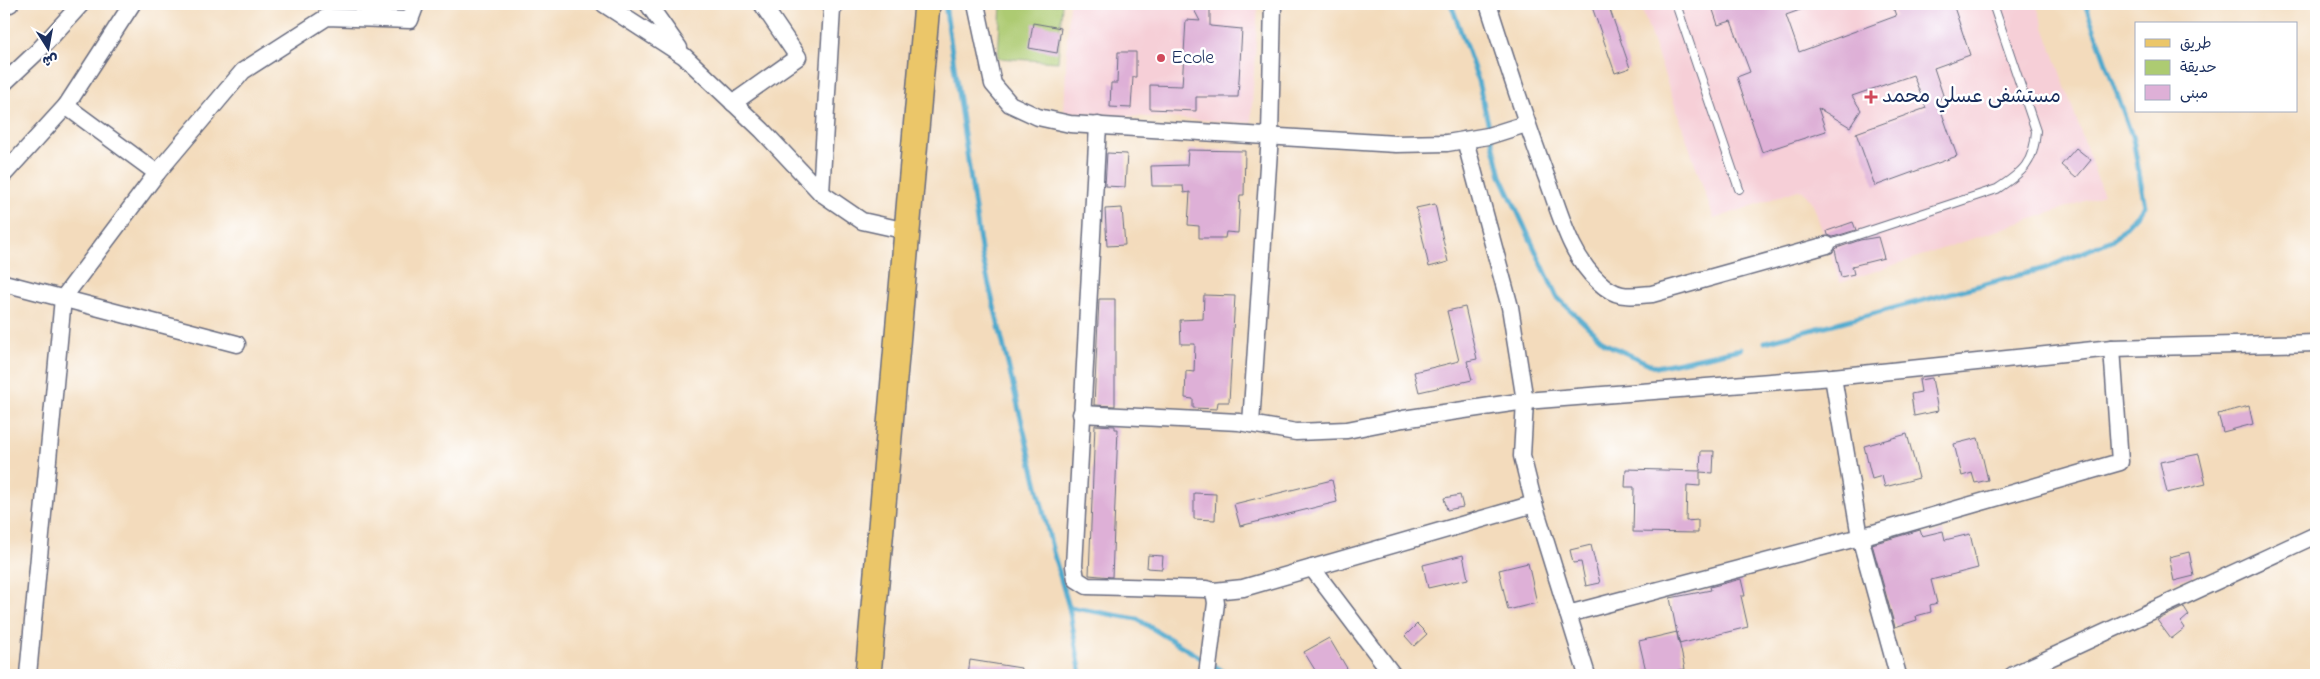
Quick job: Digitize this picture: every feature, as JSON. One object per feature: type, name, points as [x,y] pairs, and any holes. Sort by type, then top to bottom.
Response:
[{"type":"main road","points":[[868,675],[927,4]]},
{"type":"street","points":[[4,6],[10,4]]},
{"type":"street","points":[[4,83],[40,50],[81,4]]},
{"type":"street","points":[[4,174],[66,106],[132,4]]},
{"type":"street","points":[[28,675],[63,298],[157,173],[243,71],[276,48],[327,17],[410,20],[416,4]]},
{"type":"street","points":[[604,4],[684,56],[762,130],[821,193],[862,221],[907,231]]},
{"type":"street","points":[[648,4],[684,56]]},
{"type":"street","points":[[733,103],[798,56],[762,4]]},
{"type":"street","points":[[821,193],[832,9],[836,4]]},
{"type":"street","points":[[976,4],[993,84],[1010,104],[1038,117],[1070,124],[1396,144],[1465,140],[1488,136],[1526,124]]},
{"type":"street","points":[[1250,424],[1270,136],[1273,4]]},
{"type":"street","points":[[1488,4],[1526,124],[1563,224],[1581,264],[1600,284],[1622,297],[1652,294],[1827,246]]},
{"type":"street","points":[[66,106],[157,173]]},
{"type":"street","points":[[1098,126],[1081,414],[1074,566],[1076,578],[1087,586],[1206,589],[1214,591],[1243,588],[1534,504]]},
{"type":"street","points":[[1465,140],[1510,307],[1525,401],[1522,456],[1534,504],[1587,675]]},
{"type":"street","points":[[4,283],[236,344]]},
{"type":"street","points":[[1081,414],[1250,424],[1296,432],[1347,430],[1403,419],[1525,401],[1833,377],[2112,348],[2316,343]]},
{"type":"street","points":[[1568,614],[1860,537],[2120,462],[2112,348]]},
{"type":"street","points":[[1833,377],[1860,537],[1898,675]]},
{"type":"street","points":[[2013,675],[2316,535]]},
{"type":"street","points":[[1312,568],[1393,675]]},
{"type":"street","points":[[1207,675],[1216,603],[1214,591]]},
{"type":"lane","points":[[1676,4],[1739,189]]},
{"type":"lane","points":[[1827,246],[1997,188],[2018,175],[2027,164],[2035,148],[2036,131],[1993,4]]},
{"type":"shaded area","name":"Ecole","points":[[1069,4],[1258,4],[1251,123],[1064,112]]},
{"type":"shaded area","name":"مستشفى عسلي محمد","points":[[1640,4],[2036,4],[2103,195],[1840,283],[1813,204],[1803,191],[1798,190],[1714,219]]},
{"type":"green space","points":[[1001,4],[1062,4],[1058,62],[998,58]]},
{"type":"building","points":[[1191,4],[1210,4],[1210,26],[1242,29],[1238,97],[1196,97],[1196,111],[1150,109],[1150,85],[1182,86],[1186,20],[1200,21]]},
{"type":"building","points":[[1591,4],[1608,4],[1630,68],[1615,73]]},
{"type":"building","points":[[1711,4],[1811,4],[1811,6],[1786,15],[1799,52],[1896,16],[1892,4],[1953,4],[1970,55],[1934,68],[1943,95],[1938,102],[1957,156],[1875,186],[1856,133],[1926,108],[1913,75],[1852,96],[1861,110],[1850,127],[1818,108],[1826,131],[1762,152],[1737,77],[1750,72],[1731,21],[1718,25]]},
{"type":"building","points":[[1033,23],[1061,28],[1057,53],[1029,48]]},
{"type":"building","points":[[1118,52],[1136,52],[1136,77],[1133,77],[1131,108],[1110,107],[1111,83],[1117,83]]},
{"type":"building","points":[[2076,148],[2091,160],[2076,178],[2061,165]]},
{"type":"building","points":[[1188,150],[1245,151],[1244,195],[1240,195],[1238,233],[1226,232],[1225,238],[1199,238],[1199,226],[1188,225],[1190,192],[1184,193],[1183,186],[1152,186],[1151,166],[1187,165]]},
{"type":"building","points":[[1107,153],[1127,154],[1125,187],[1105,186]]},
{"type":"building","points":[[1435,204],[1448,262],[1429,267],[1416,208]]},
{"type":"building","points":[[1122,208],[1125,245],[1107,246],[1105,209]]},
{"type":"building","points":[[1853,222],[1856,230],[1833,237],[1828,235],[1827,231]]},
{"type":"building","points":[[1878,237],[1884,258],[1852,266],[1854,274],[1841,277],[1835,250],[1860,240]]},
{"type":"building","points":[[1204,295],[1235,296],[1229,402],[1218,402],[1217,409],[1193,408],[1193,399],[1185,398],[1186,371],[1194,372],[1195,344],[1181,344],[1180,320],[1203,319]]},
{"type":"building","points":[[1099,299],[1115,299],[1115,406],[1094,405]]},
{"type":"building","points":[[1465,307],[1477,359],[1467,361],[1472,380],[1419,392],[1414,372],[1459,361],[1447,311]]},
{"type":"building","points":[[1932,378],[1938,411],[1914,416],[1911,394],[1921,392],[1919,380]]},
{"type":"building","points":[[2249,406],[2253,424],[2223,432],[2218,414]]},
{"type":"building","points":[[1095,425],[1115,426],[1115,429],[1118,429],[1112,577],[1089,575]]},
{"type":"building","points":[[1907,434],[1919,478],[1885,487],[1882,476],[1872,479],[1864,446]]},
{"type":"building","points":[[1978,438],[1988,480],[1975,483],[1972,473],[1962,476],[1954,444]]},
{"type":"building","points":[[1701,451],[1714,451],[1713,473],[1700,472],[1700,486],[1687,485],[1686,521],[1698,520],[1698,533],[1633,532],[1634,487],[1625,487],[1626,469],[1700,471]]},
{"type":"building","points":[[2199,454],[2206,484],[2167,493],[2160,462]]},
{"type":"building","points":[[1332,480],[1337,502],[1240,526],[1234,504]]},
{"type":"building","points":[[1194,493],[1216,494],[1215,520],[1194,519]]},
{"type":"building","points":[[1460,495],[1463,507],[1447,510],[1444,498]]},
{"type":"building","points":[[1920,530],[1922,536],[1943,531],[1945,540],[1970,534],[1978,568],[1931,580],[1937,603],[1930,605],[1931,612],[1916,616],[1917,620],[1895,627],[1872,544]]},
{"type":"building","points":[[1591,545],[1600,583],[1586,586],[1581,562],[1573,563],[1570,550]]},
{"type":"building","points":[[2189,552],[2194,576],[2174,581],[2169,557]]},
{"type":"building","points":[[1148,555],[1163,556],[1162,569],[1147,568]]},
{"type":"building","points":[[1463,555],[1468,579],[1428,588],[1423,565]]},
{"type":"building","points":[[1528,563],[1537,603],[1508,610],[1499,570]]},
{"type":"building","points":[[1741,579],[1745,596],[1741,596],[1748,627],[1679,644],[1670,598],[1711,590],[1710,587]]},
{"type":"building","points":[[2184,607],[2189,615],[2181,622],[2185,628],[2171,639],[2157,620]]},
{"type":"building","points":[[1417,624],[1427,634],[1414,646],[1405,636]]},
{"type":"building","points":[[1677,632],[1685,669],[1658,675],[1647,675],[1639,641]]},
{"type":"building","points":[[1329,638],[1351,675],[1318,675],[1304,652]]},
{"type":"building","points":[[970,660],[1021,668],[1020,675],[968,675]]},
{"type":"waterway","points":[[945,4],[982,256],[1053,552],[1069,607],[1081,675]]},
{"type":"waterway","points":[[1451,4],[1477,77],[1501,176],[1557,297],[1606,344],[1656,367],[1741,349]]},
{"type":"waterway","points":[[1765,342],[2046,268],[2114,239],[2145,206],[2133,139],[2085,4]]},
{"type":"waterway","points":[[1069,607],[1137,619],[1229,675]]},
{"type":"place","name":"Ecole","points":[[1161,58]]},
{"type":"place","name":"مستشفى عسلي محمد","points":[[1871,97]]}]
